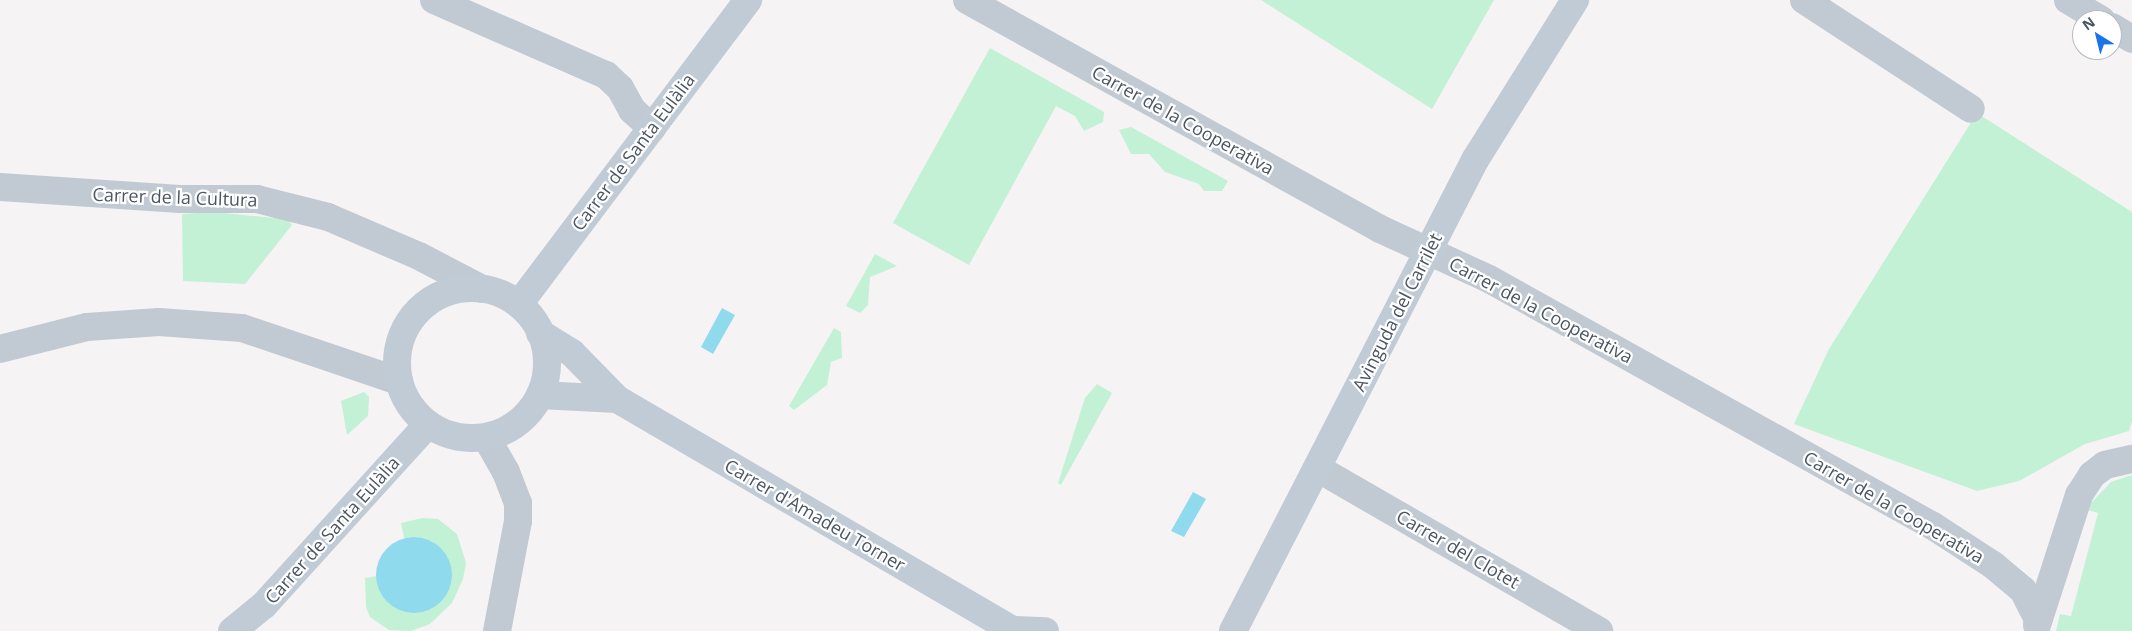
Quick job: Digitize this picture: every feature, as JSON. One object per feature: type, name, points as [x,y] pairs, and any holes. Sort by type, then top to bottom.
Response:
[{"type":"street","points":[[434,0],[606,75],[620,88],[632,110],[652,128]]},
{"type":"street","name":"Carrer de Santa Eulàlia","points":[[519,304],[748,0]]},
{"type":"street","name":"Carrer de la Cooperativa","points":[[967,0],[1380,229],[1489,279],[1933,526],[1993,565],[2023,590],[2036,626]]},
{"type":"street","name":"Avinguda del Carrilet","points":[[1233,631],[1475,160],[1575,0]]},
{"type":"street","points":[[1804,0],[1971,109]]},
{"type":"street","points":[[2068,0],[2084,10]]},
{"type":"street","name":"Carrer de la Cultura","points":[[0,187],[180,200],[256,199],[328,217],[419,256],[482,289]]},
{"type":"street","points":[[462,289],[494,290],[519,304],[540,333],[547,370],[540,395],[526,415],[508,428],[486,437],[446,434],[428,424],[414,411],[399,381],[400,344],[408,324],[441,295],[462,289]]},
{"type":"street","points":[[0,350],[87,327],[158,322],[242,328],[399,381]]},
{"type":"street","name":"Carrer d'Amadeu Torner","points":[[540,333],[572,353],[617,399],[1013,631],[1045,631]]},
{"type":"street","name":"Carrer d'Amadeu Torner","points":[[540,395],[617,399]]},
{"type":"street","name":"Carrer de Santa Eulàlia","points":[[232,631],[264,605],[428,424]]},
{"type":"street","points":[[486,437],[506,472],[518,503],[518,521],[497,631]]},
{"type":"street","points":[[2036,626],[2079,495],[2092,475],[2105,465],[2132,459]]},
{"type":"street","name":"Carrer del Clotet","points":[[1317,468],[1600,631]]},
{"type":"green space","points":[[1261,0],[1494,0],[1432,109]]},
{"type":"green space","points":[[990,48],[1104,112],[1103,122],[1084,131],[1075,116],[1056,106],[969,265],[893,223]]},
{"type":"green space","points":[[1977,113],[2132,212],[2132,421],[2129,431],[2085,444],[2019,481],[1977,491],[1794,424],[1829,349]]},
{"type":"green space","points":[[1131,127],[1228,181],[1222,191],[1204,191],[1199,184],[1165,172],[1149,154],[1131,154],[1119,130]]},
{"type":"green space","points":[[213,212],[275,218],[289,221],[292,225],[245,284],[183,281],[182,214]]},
{"type":"green space","points":[[875,254],[897,266],[870,277],[868,305],[860,313],[846,306]]},
{"type":"green space","points":[[834,328],[841,332],[842,358],[831,362],[827,385],[794,410],[789,406]]},
{"type":"green space","points":[[1097,384],[1112,393],[1061,485],[1058,483],[1085,398]]},
{"type":"green space","points":[[364,392],[369,397],[368,416],[347,435],[341,401]]},
{"type":"green space","points":[[2132,475],[2132,631],[2056,631],[2060,614],[2071,616],[2098,513],[2088,510],[2091,503],[2111,482]]},
{"type":"green space","points":[[423,518],[438,519],[457,534],[466,563],[463,579],[452,603],[430,624],[411,631],[389,630],[370,617],[366,607],[365,578],[377,576],[381,593],[389,603],[411,612],[435,606],[450,585],[433,542],[417,537],[404,538],[401,523]]},
{"type":"water","points":[[722,308],[735,315],[713,354],[701,347]]},
{"type":"water","points":[[1193,492],[1206,499],[1184,537],[1171,531]]},
{"type":"water","points":[[414,537],[428,540],[441,548],[449,561],[452,575],[449,589],[441,602],[428,610],[414,613],[400,610],[387,602],[379,589],[376,575],[379,561],[387,548],[400,540]]}]
